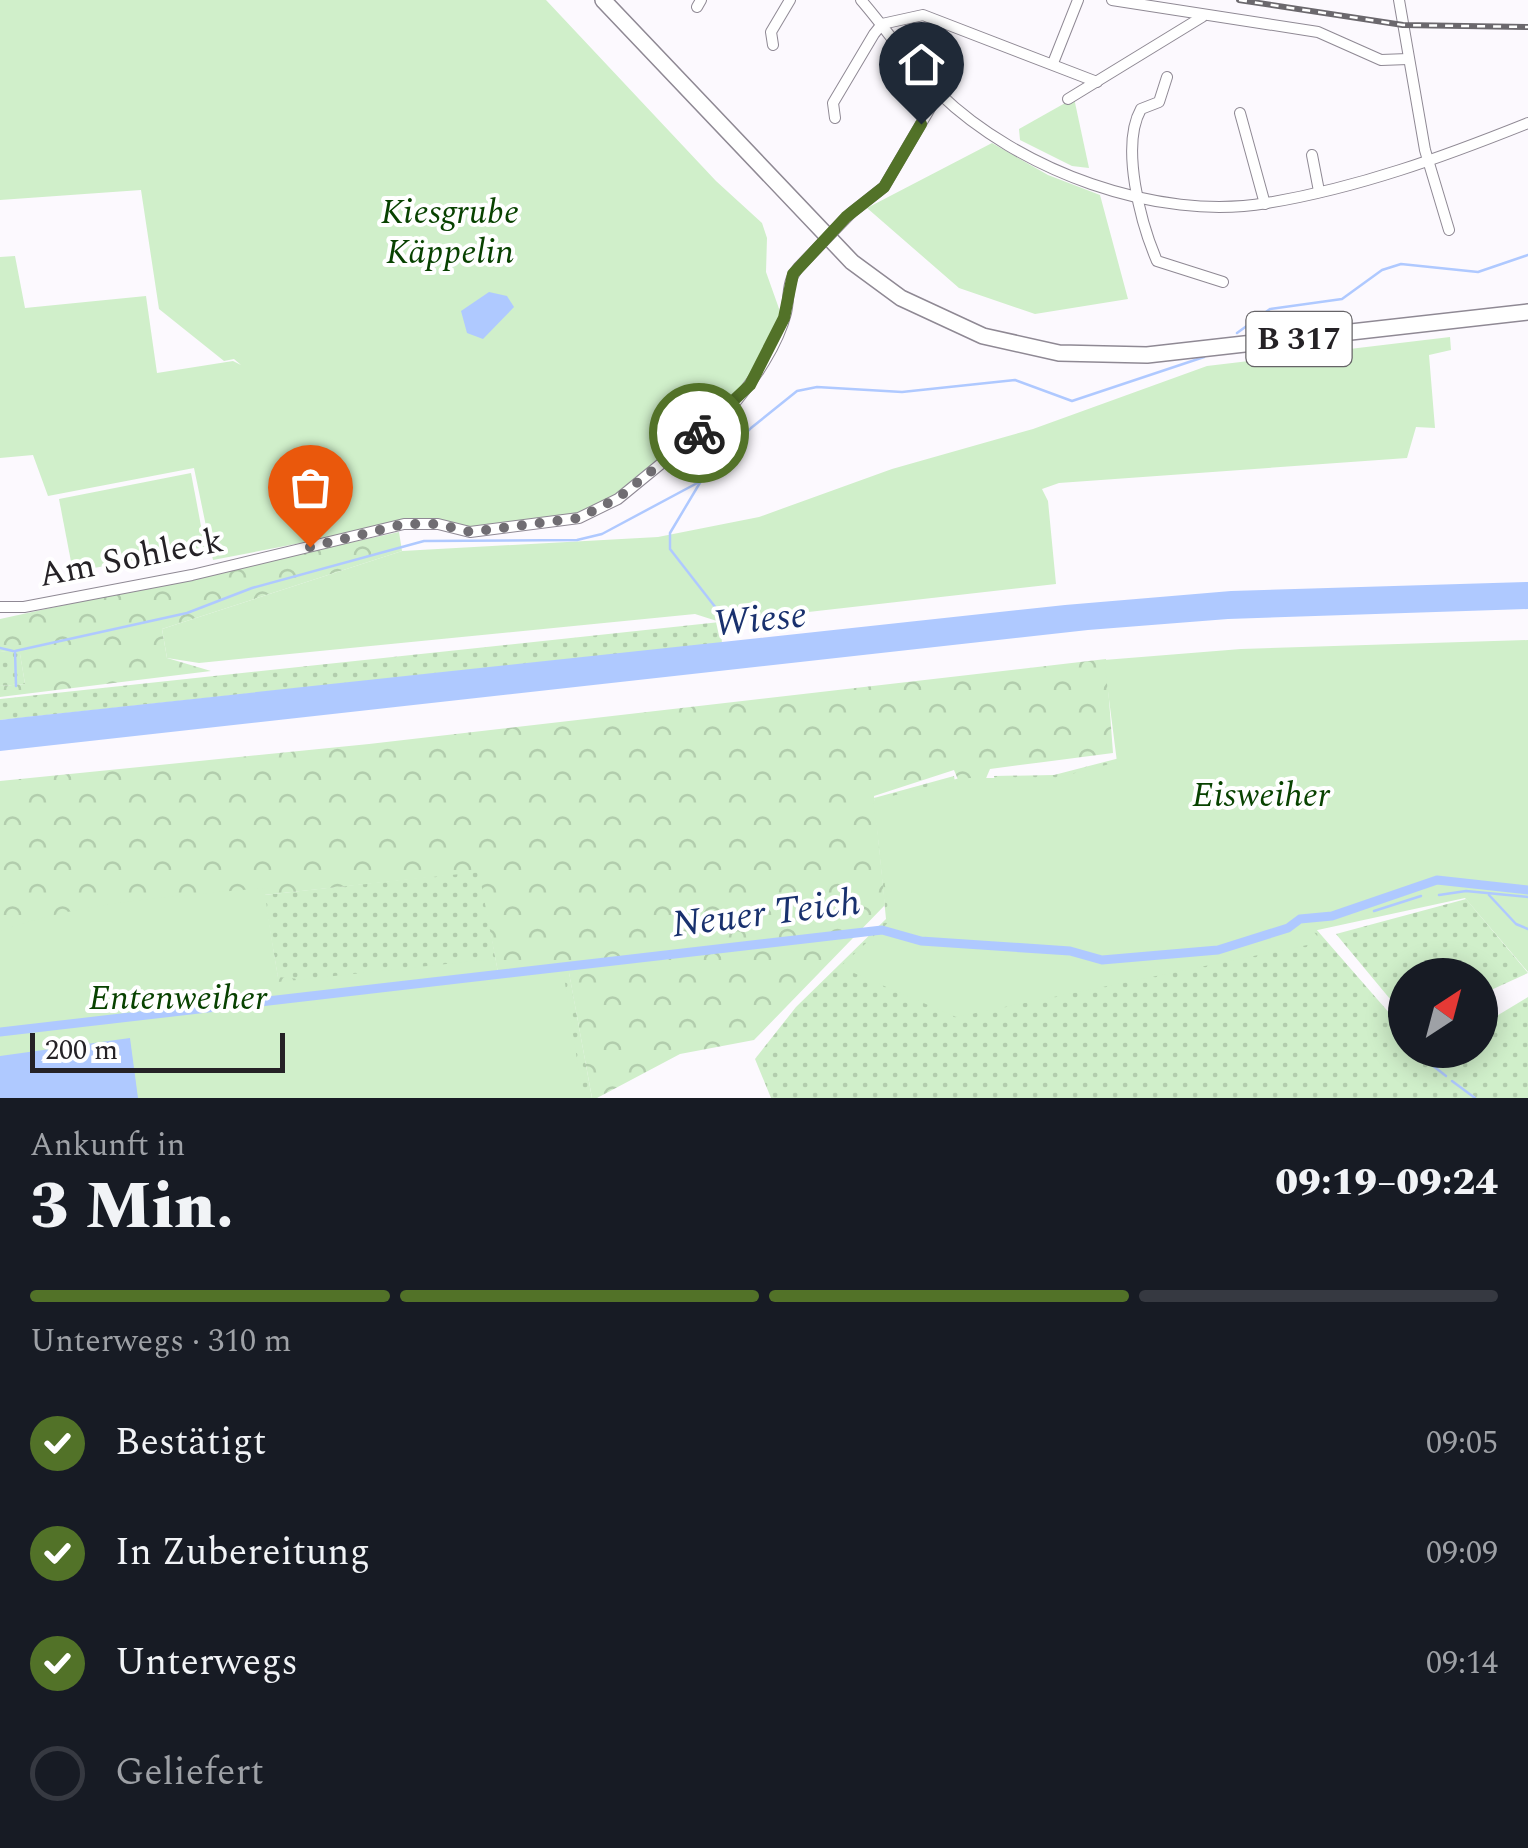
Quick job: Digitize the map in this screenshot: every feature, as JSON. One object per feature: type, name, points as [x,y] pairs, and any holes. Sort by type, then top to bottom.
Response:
[{"type":"main road","name":"B 317","points":[[603,0],[808,220],[876,281],[927,313],[983,336],[1086,356],[1216,348],[1528,312]]},
{"type":"street","points":[[773,44],[771,32],[790,0]]},
{"type":"street","points":[[861,0],[939,93],[995,138],[1092,186],[1141,197],[1204,206],[1265,204],[1428,164],[1528,123]]},
{"type":"street","points":[[908,16],[914,0]]},
{"type":"street","points":[[1053,63],[1078,0]]},
{"type":"street","points":[[1112,0],[1318,32],[1381,60],[1408,58]]},
{"type":"street","points":[[1399,0],[1428,164],[1449,230]]},
{"type":"street","points":[[835,118],[832,103],[882,24],[908,16],[950,24],[1097,82]]},
{"type":"street","points":[[1068,99],[1203,16]]},
{"type":"street","points":[[1166,77],[1159,102],[1141,109],[1132,130],[1132,159],[1144,232],[1157,261],[1223,282]]},
{"type":"street","name":"Am Sohleck","points":[[0,607],[24,607],[192,575],[404,524],[438,524],[470,532],[547,526],[592,514],[665,462],[750,385],[784,318],[788,284],[798,268],[851,213],[884,187],[939,93]]},
{"type":"street","points":[[1240,113],[1265,204]]},
{"type":"street","points":[[1312,155],[1320,191]]},
{"type":"green space","name":"Kiesgrube Käppelin","points":[[0,0],[546,0],[716,181],[762,223],[767,238],[766,272],[782,317],[745,386],[613,498],[577,516],[461,528],[425,519],[213,560],[194,468],[48,496],[33,455],[0,458],[0,257],[15,256],[25,308],[146,296],[157,373],[233,361],[241,365],[234,359],[224,361],[159,309],[141,190],[0,200]]},
{"type":"green space","points":[[1074,98],[1089,168],[1072,166],[1020,140],[1019,129]]},
{"type":"green space","points":[[992,143],[1048,175],[1100,195],[1128,299],[1035,314],[959,288],[867,208]]},
{"type":"green space","points":[[1450,337],[1451,350],[1429,355],[1435,428],[1416,427],[1407,458],[1059,483],[1042,489],[1048,501],[1056,584],[720,622],[695,614],[199,663],[167,658],[162,629],[402,551],[658,537],[759,517],[892,469],[1033,429],[1207,366]]},
{"type":"green space","points":[[191,473],[205,547],[73,572],[59,499]]},
{"type":"green space","points":[[399,532],[402,551],[162,629],[167,658],[211,671],[0,697],[0,686],[25,684],[20,654],[0,651],[0,619]]},
{"type":"green space","points":[[720,622],[722,643],[0,720],[0,699]]},
{"type":"green space","name":"Eisweiher","points":[[1528,640],[1528,972],[1465,898],[1313,931],[1322,942],[956,1017],[840,967],[890,921],[873,801],[960,778],[1056,778],[1117,762],[1104,660],[1241,649]]},
{"type":"green space","points":[[0,651],[20,653],[25,684],[0,686]]},
{"type":"green space","points":[[1106,659],[1113,753],[990,769],[984,783],[961,787],[954,770],[874,796],[885,905],[754,1040],[680,1054],[597,1098],[592,1098],[569,973],[499,978],[479,872],[264,895],[278,977],[354,984],[0,1056],[0,781],[369,744]]},
{"type":"green space","points":[[1170,745],[1309,921],[1388,1012],[1388,1068],[1498,1068],[1498,1015],[1528,997],[1528,1098],[771,1098],[755,1059],[796,1007],[886,919],[874,798],[954,776],[959,806],[997,794],[994,776],[1054,775]]},
{"type":"green space","points":[[480,871],[499,978],[569,972],[592,1098],[403,1098],[278,978],[264,895]]},
{"type":"green space","name":"Entenweiher","points":[[264,888],[278,982],[493,959],[495,971],[562,964],[583,1098],[0,1098],[0,931],[97,906]]},
{"type":"green space","points":[[1466,899],[1528,973],[1498,987],[1498,958],[1388,958],[1388,997],[1336,934]]},
{"type":"water","points":[[489,292],[507,296],[514,307],[483,339],[467,333],[461,311]]},
{"type":"water","name":"Wiese","points":[[1528,582],[1528,609],[1228,619],[1088,630],[0,751],[0,720],[16,718],[1065,605],[1231,591]]},
{"type":"water","name":"Entenweiher","points":[[130,1038],[138,1098],[0,1098],[0,1056]]},
{"type":"waterway","points":[[1237,333],[1270,309],[1342,299],[1382,270],[1401,264],[1478,272],[1528,255]]},
{"type":"waterway","points":[[716,608],[670,549],[670,533],[701,481],[751,428],[797,391],[817,387],[902,392],[1015,380],[1072,401],[1204,357]]},
{"type":"waterway","points":[[16,686],[15,651],[187,613],[252,588],[424,541],[577,540],[602,534],[701,481]]},
{"type":"waterway","points":[[0,648],[13,651]]},
{"type":"waterway","name":"Neuer Teich","points":[[0,1032],[882,930],[921,941],[1070,951],[1102,960],[1218,950],[1288,928],[1300,919],[1332,916],[1437,880],[1528,890]]},
{"type":"waterway","points":[[1439,895],[1466,891],[1528,897]]},
{"type":"waterway","points":[[1489,895],[1516,924],[1528,929]]},
{"type":"waterway","points":[[1374,911],[1421,896]]},
{"type":"waterway","points":[[1436,1068],[1446,1076]]},
{"type":"waterway","points":[[1452,1081],[1475,1098]]},
{"type":"railway","points":[[1239,0],[1403,25],[1528,27]]},
{"type":"way so far","points":[[310,547],[404,524],[438,524],[470,532],[547,526],[579,518],[604,508],[699,433]]},
{"type":"route","points":[[699,433],[750,385],[784,318],[793,274],[846,217],[884,187],[921,124]]}]
